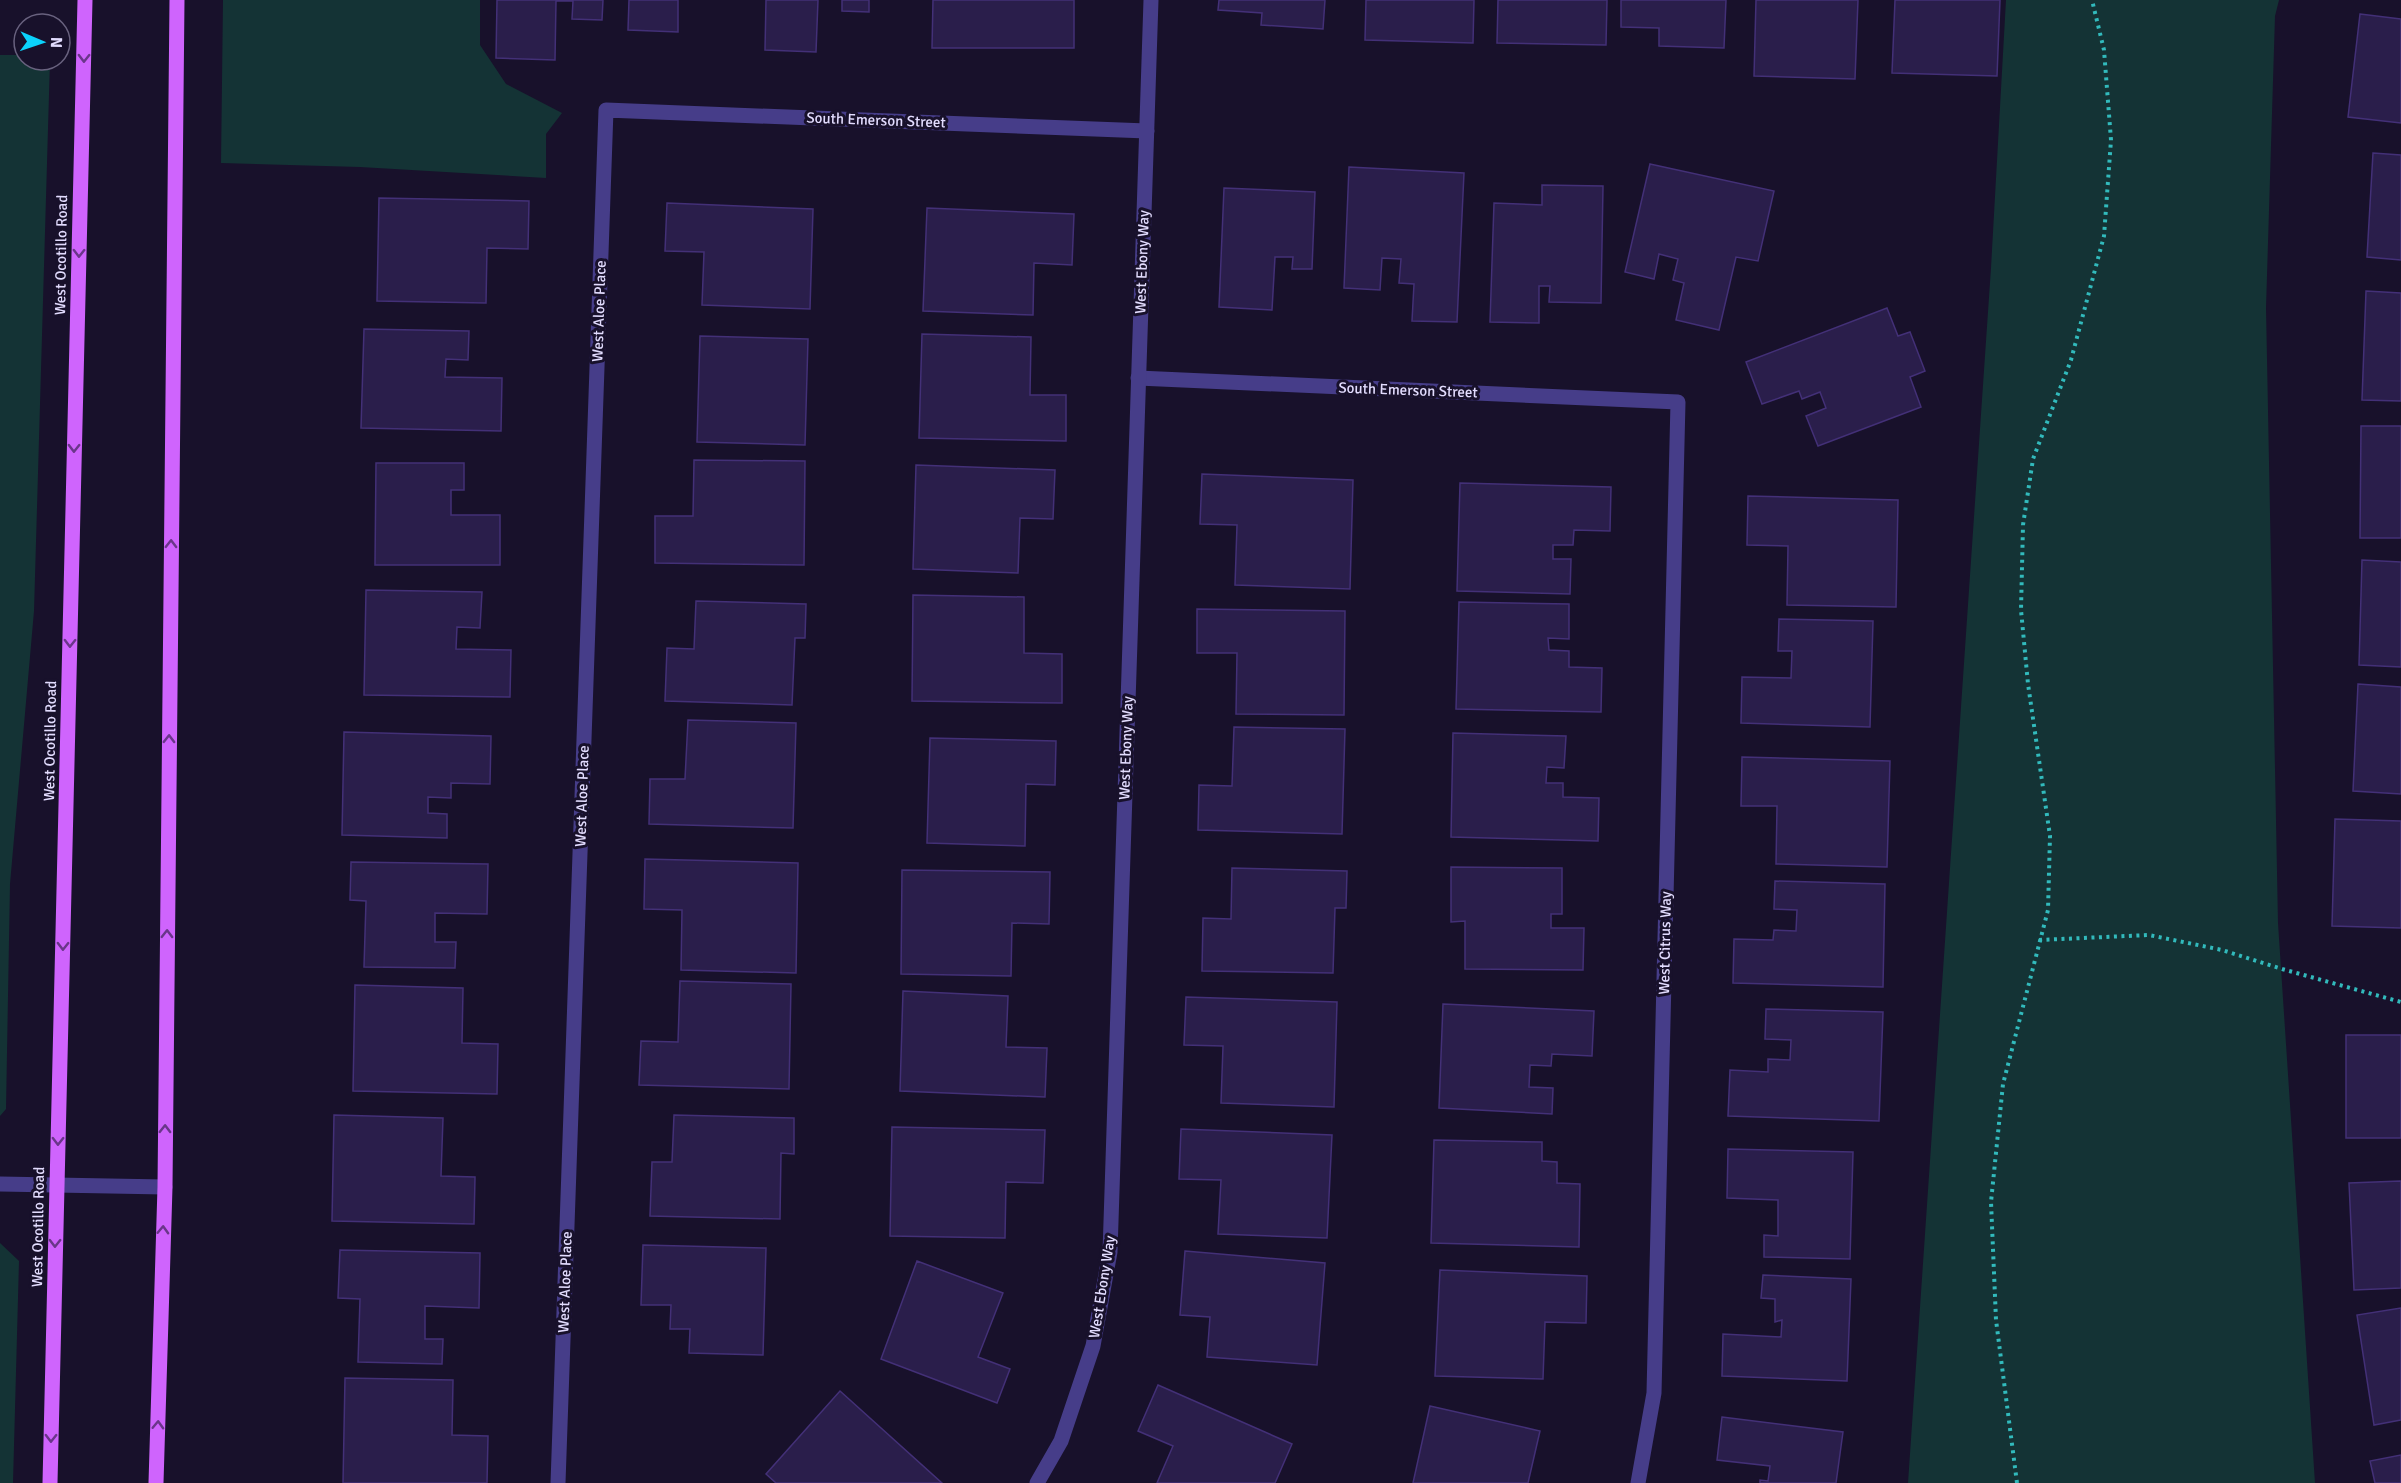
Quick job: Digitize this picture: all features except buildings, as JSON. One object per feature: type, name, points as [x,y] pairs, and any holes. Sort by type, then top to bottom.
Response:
[{"type":"main road","name":"West Ocotillo Road","points":[[50,1483],[85,0]]},
{"type":"main road","points":[[156,1483],[165,1187],[177,0]]},
{"type":"street","name":"West Ebony Way","points":[[1037,1483],[1061,1441],[1093,1346],[1110,1252],[1151,0]]},
{"type":"street","name":"South Emerson Street","points":[[606,110],[1147,131]]},
{"type":"street","name":"West Aloe Place","points":[[558,1483],[606,110]]},
{"type":"street","name":"South Emerson Street","points":[[1138,378],[1678,402]]},
{"type":"street","name":"West Citrus Way","points":[[1638,1483],[1654,1393],[1678,402]]},
{"type":"street","points":[[0,1184],[165,1187]]},
{"type":"path","points":[[2017,1483],[1996,1320],[1990,1202],[2003,1084],[2048,910],[2050,836],[2028,684],[2022,620],[2023,525],[2033,459],[2071,360],[2104,236],[2111,140],[2104,50],[2092,0]]},
{"type":"path","points":[[2039,940],[2149,935],[2222,950],[2401,1002]]},
{"type":"green space","points":[[223,0],[480,0],[480,45],[506,84],[562,113],[546,134],[546,178],[360,167],[221,163]]},
{"type":"green space","points":[[2006,0],[2279,0],[2275,16],[2266,308],[2278,923],[2315,1483],[1908,1483],[1991,268]]},
{"type":"green space","points":[[0,55],[12,55],[12,72],[50,72],[34,611],[10,884],[6,1109],[0,1116]]},
{"type":"green space","points":[[0,1243],[19,1261],[13,1483],[0,1483]]}]
